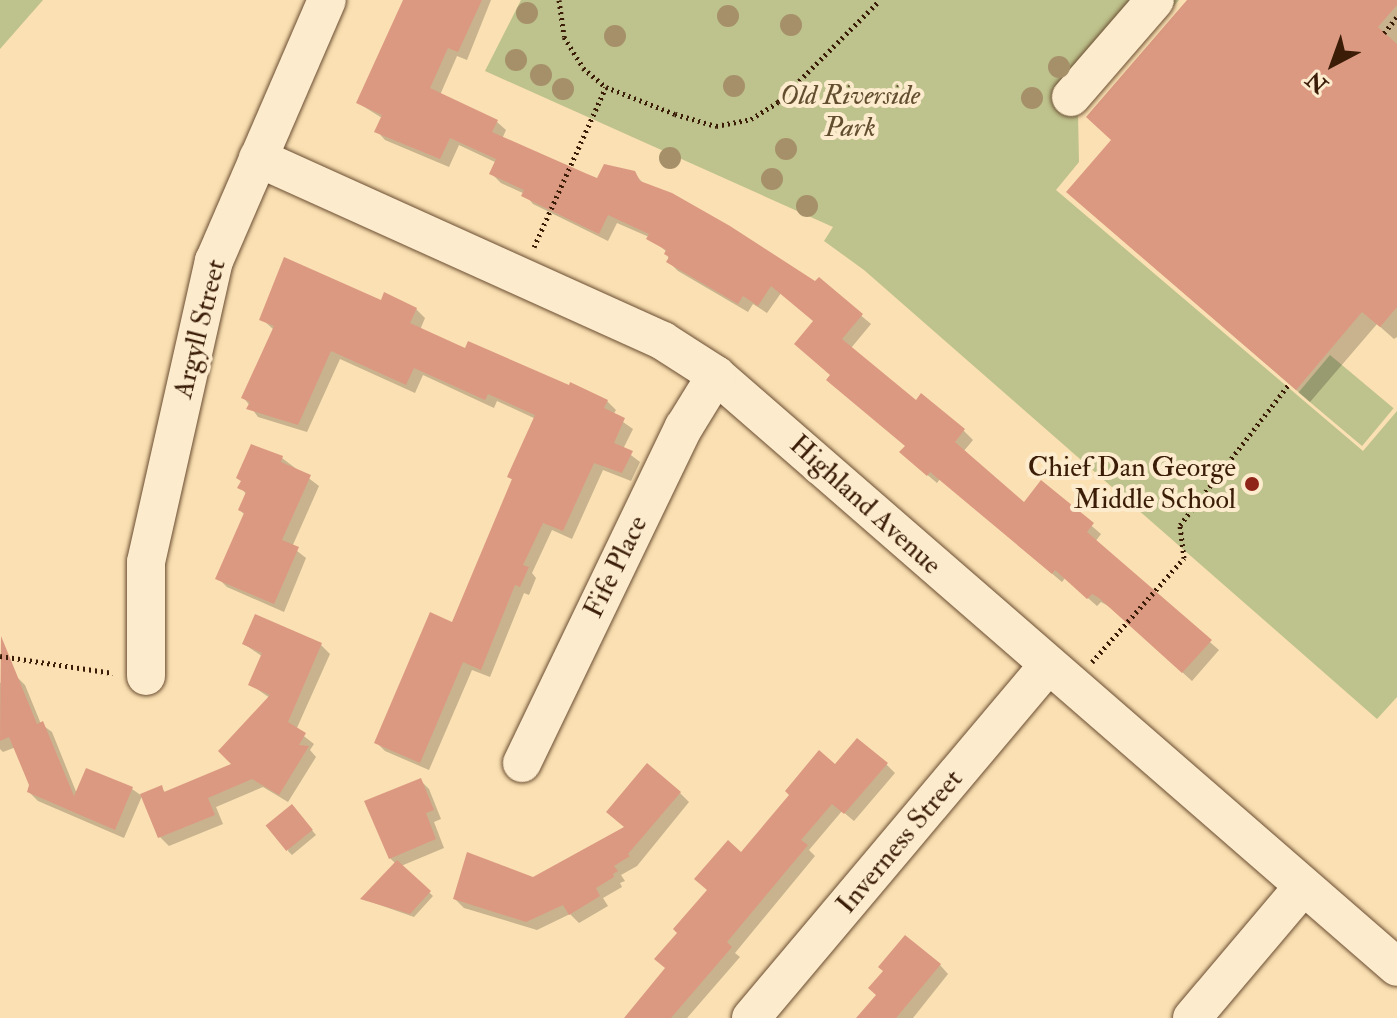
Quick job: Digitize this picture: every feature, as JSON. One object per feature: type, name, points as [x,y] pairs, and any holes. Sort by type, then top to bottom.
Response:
[{"type":"street","name":"Argyll Street","points":[[146,676],[146,562],[214,261],[327,0]]},
{"type":"street","points":[[1071,97],[1155,0]]},
{"type":"street","name":"Highland Avenue","points":[[258,158],[663,341],[716,375],[1059,677],[1397,967]]},
{"type":"street","name":"Fife Place","points":[[522,763],[684,427],[716,375]]},
{"type":"street","name":"Inverness Street","points":[[751,1018],[1059,677]]},
{"type":"street","points":[[1192,1018],[1302,888]]},
{"type":"path","points":[[559,0],[564,37],[583,68],[606,87],[716,126],[751,119],[778,102],[823,61],[880,0]]},
{"type":"path","points":[[1384,33],[1397,17]]},
{"type":"path","points":[[521,275],[606,87]]},
{"type":"path","points":[[1059,677],[1184,558],[1180,525],[1289,384]]},
{"type":"path","points":[[0,656],[78,670],[146,676]]},
{"type":"green space","points":[[0,0],[43,0],[0,49]]},
{"type":"green space","name":"Old Riverside Park","points":[[521,0],[1179,0],[1078,114],[1079,162],[1056,190],[1363,451],[1397,411],[1397,697],[1377,719],[864,270],[824,241],[833,227],[485,71]]},
{"type":"green space","points":[[1330,355],[1394,408],[1362,446],[1299,393]]},
{"type":"building","points":[[403,0],[482,0],[458,52],[448,48],[430,88],[498,120],[492,132],[597,178],[604,164],[635,171],[640,181],[672,193],[730,226],[815,281],[819,277],[863,314],[842,339],[916,400],[921,393],[965,429],[955,442],[1024,502],[1041,480],[1094,523],[1087,532],[1212,640],[1182,673],[1099,598],[1092,594],[1087,599],[1055,570],[1052,574],[930,472],[927,476],[899,452],[905,446],[826,380],[830,375],[794,344],[813,321],[771,286],[758,306],[743,296],[738,304],[666,262],[669,257],[664,254],[666,250],[646,239],[649,234],[608,215],[599,234],[521,196],[524,190],[489,174],[496,159],[450,138],[440,159],[374,132],[382,115],[356,103]]},
{"type":"building","points":[[1187,0],[1397,0],[1397,5],[1378,27],[1397,44],[1397,307],[1380,327],[1362,312],[1296,390],[1066,192],[1111,140],[1086,117]]},
{"type":"building","points":[[284,257],[381,300],[384,292],[417,308],[410,323],[465,348],[468,341],[569,385],[570,382],[608,400],[604,408],[625,418],[614,443],[633,451],[622,473],[594,463],[563,531],[543,523],[523,565],[529,567],[520,587],[515,585],[481,670],[463,662],[420,763],[374,743],[430,612],[452,622],[512,479],[507,477],[535,415],[488,394],[485,400],[414,368],[406,385],[331,351],[298,425],[246,409],[250,402],[241,398],[274,326],[259,320]]},
{"type":"building","points":[[251,444],[283,456],[281,462],[311,475],[282,540],[299,547],[274,604],[215,579],[244,513],[238,510],[246,492],[237,488],[241,481],[236,478]]},
{"type":"building","points":[[255,614],[322,643],[288,722],[306,733],[299,745],[309,746],[279,795],[252,779],[208,798],[215,815],[158,838],[140,794],[162,785],[164,792],[231,764],[218,751],[270,695],[248,685],[262,653],[242,644]]},
{"type":"building","points":[[1,636],[37,724],[43,721],[74,796],[86,768],[133,787],[115,830],[27,792],[29,785],[9,737],[0,741]]},
{"type":"building","points":[[857,738],[888,763],[844,814],[832,804],[801,840],[808,845],[727,942],[732,947],[671,1018],[624,1018],[665,968],[654,959],[677,933],[673,929],[707,890],[694,879],[728,840],[741,852],[789,795],[785,791],[819,750],[835,764]]},
{"type":"building","points":[[647,763],[681,792],[628,854],[630,856],[614,866],[618,871],[613,874],[614,877],[596,888],[600,896],[569,915],[563,905],[526,922],[453,899],[467,852],[533,877],[624,827],[606,812]]},
{"type":"building","points":[[421,778],[434,810],[426,813],[436,839],[389,859],[364,801]]},
{"type":"building","points":[[292,804],[313,830],[286,851],[266,825]]},
{"type":"building","points":[[397,860],[431,891],[410,914],[360,899]]},
{"type":"building","points":[[905,935],[941,964],[896,1018],[856,1018],[876,995],[868,988],[883,971],[878,967]]},
{"type":"place","name":"Chief Dan George Middle School","points":[[1252,484]]}]
